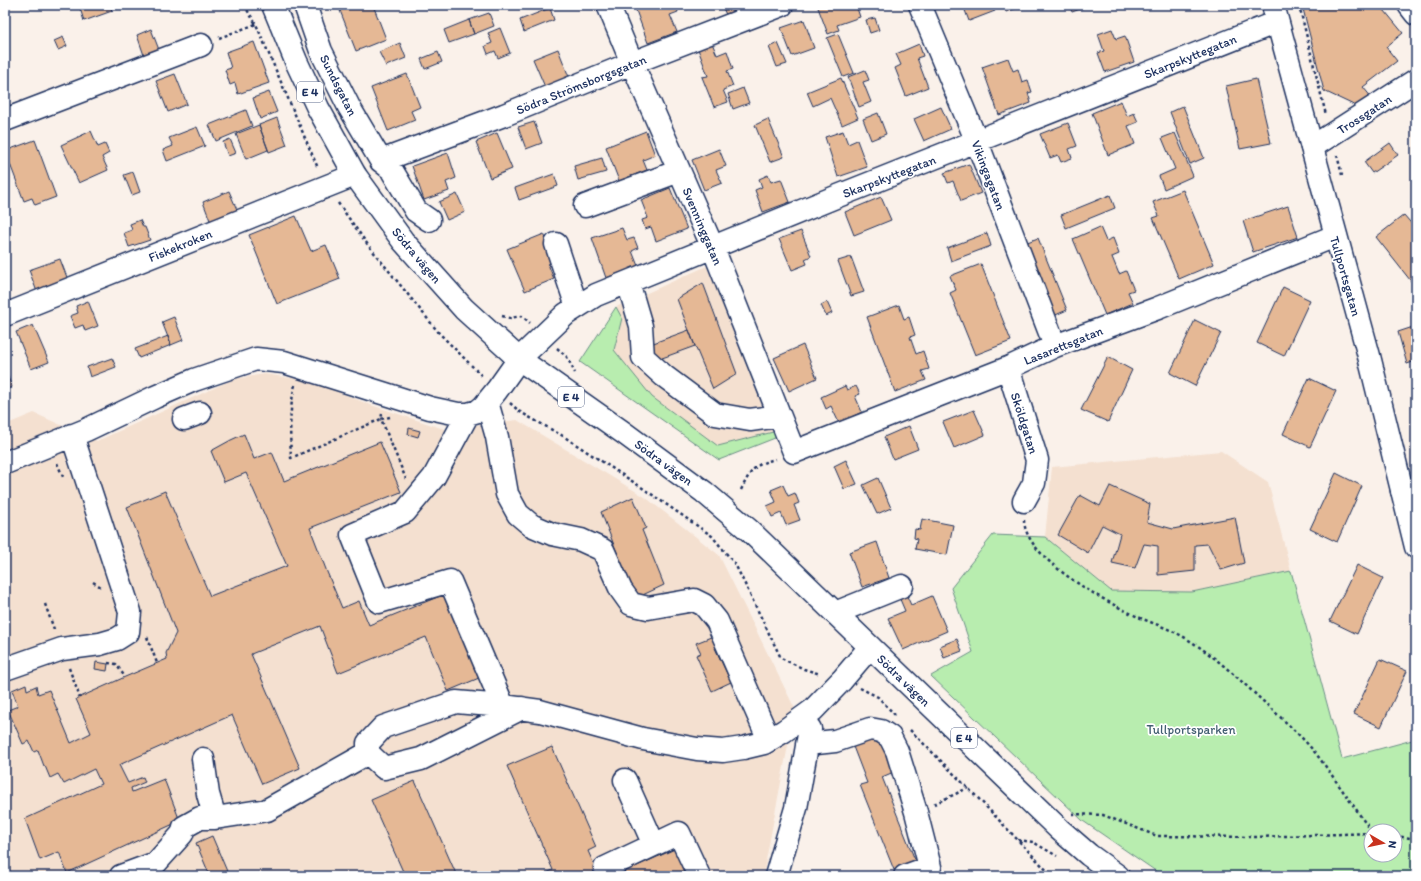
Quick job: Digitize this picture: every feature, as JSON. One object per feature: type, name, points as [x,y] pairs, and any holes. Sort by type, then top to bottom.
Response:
[{"type":"main road","name":"Södra vägen","points":[[273,5],[296,61],[318,108],[355,175],[403,240],[464,308],[519,359],[624,433],[704,492],[750,531],[1059,829],[1118,876]]},
{"type":"main road","name":"Sundsgatan","points":[[305,5],[321,51],[348,107],[380,162],[391,169],[416,211],[429,220]]},
{"type":"main road","name":"Svenninggatan","points":[[608,5],[713,248],[793,451]]},
{"type":"main road","name":"Södra Strömsborgsgatan","points":[[380,162],[504,115],[632,63],[782,5]]},
{"type":"main road","name":"Vikingagatan","points":[[920,5],[977,142],[1055,346]]},
{"type":"main road","points":[[1409,5],[1416,14]]},
{"type":"main road","name":"Skarpskyttegatan","points":[[468,414],[478,411],[492,396],[519,359],[566,314],[596,295],[838,196],[977,142],[1275,13]]},
{"type":"main road","name":"Tullportsgatan","points":[[1275,13],[1335,236],[1409,490],[1416,547]]},
{"type":"main road","points":[[5,120],[201,46]]},
{"type":"main road","name":"Trossgatan","points":[[1312,148],[1416,80]]},
{"type":"main road","points":[[585,206],[679,171]]},
{"type":"main road","name":"Fiskekroken","points":[[5,315],[355,175]]},
{"type":"main road","name":"Lasarettsgatan","points":[[793,451],[1008,368],[1055,346],[1158,308],[1335,236]]},
{"type":"main road","points":[[556,244],[577,307]]},
{"type":"main road","points":[[628,282],[641,326],[643,357],[664,376],[715,414],[750,420],[779,416]]},
{"type":"main road","points":[[5,463],[72,435],[162,393],[194,380],[226,359],[256,359],[284,362],[430,408],[458,414],[468,414],[434,477],[405,512],[352,535],[379,602],[450,581],[513,707]]},
{"type":"main road","name":"Sköldgatan","points":[[1008,368],[1037,460],[1034,483],[1024,501]]},
{"type":"main road","points":[[492,396],[497,437],[508,494],[518,514],[531,525],[552,534],[581,540],[603,550],[621,590],[631,604],[648,608],[694,600],[704,605],[717,621],[769,740]]},
{"type":"main road","points":[[5,669],[62,649],[100,644],[117,639],[128,632],[130,612],[72,435]]},
{"type":"main road","points":[[835,613],[902,586]]},
{"type":"main road","points":[[513,707],[421,759],[384,768],[368,753],[368,743],[383,727],[456,702],[513,707],[540,711],[643,739],[697,749],[723,751],[743,748],[764,743],[784,731],[813,710],[842,680],[870,647]]},
{"type":"main road","points":[[776,876],[796,808],[813,710]]},
{"type":"main road","points":[[807,744],[835,741],[870,729],[881,731],[890,737],[897,751],[916,812],[930,867],[905,876]]},
{"type":"main road","points":[[121,876],[156,863],[182,834],[184,827],[200,818],[215,818],[267,810],[368,753]]},
{"type":"main road","points":[[203,759],[208,794],[215,818]]},
{"type":"main road","points":[[625,780],[654,845]]},
{"type":"main road","points":[[605,868],[679,833],[699,876]]},
{"type":"path","points":[[244,5],[256,24],[326,186],[368,245],[492,396],[569,440],[712,536],[735,564],[781,658],[804,669],[854,684],[878,697],[899,719]]},
{"type":"path","points":[[201,46],[256,24]]},
{"type":"path","points":[[300,367],[292,399],[290,433],[291,458],[380,419],[394,416]]},
{"type":"path","points":[[386,394],[380,419],[415,501]]},
{"type":"path","points":[[741,490],[754,467],[764,461],[776,459],[793,451]]},
{"type":"path","points":[[1024,501],[1025,528],[1036,546],[1053,565],[1095,594],[1132,614],[1186,638],[1206,651],[1240,680],[1300,736],[1317,755],[1366,823]]},
{"type":"path","points":[[105,663],[116,664],[124,677]]},
{"type":"path","points":[[68,665],[80,698]]},
{"type":"path","points":[[910,729],[1052,876]]},
{"type":"path","points":[[916,812],[968,788]]},
{"type":"path","points":[[1066,814],[1102,814],[1158,836],[1256,837],[1363,832]]},
{"type":"path","points":[[1403,837],[1416,841]]},
{"type":"path","points":[[1017,840],[1032,842],[1062,858]]},
{"type":"shaded area","points":[[707,266],[775,438],[719,460],[580,362],[616,307]]},
{"type":"shaded area","points":[[265,374],[310,381],[371,405],[444,429],[517,420],[645,497],[719,555],[795,709],[763,876],[5,876],[5,425],[34,413],[97,441],[234,379]]},
{"type":"shaded area","points":[[1221,451],[1268,482],[1291,571],[1192,592],[1111,591],[1045,537],[1052,467]]},
{"type":"green space","points":[[616,307],[622,318],[614,350],[652,397],[718,446],[773,432],[775,438],[719,460],[580,362]]},
{"type":"green space","name":"Tullportsparken","points":[[993,535],[1045,537],[1111,591],[1192,592],[1291,571],[1342,759],[1416,739],[1416,876],[1163,876],[1083,821],[931,676],[973,652],[951,588]]},
{"type":"building","points":[[88,5],[110,5],[112,11],[84,21],[80,8]]},
{"type":"building","points":[[346,5],[373,5],[386,39],[356,51],[339,8]]},
{"type":"building","points":[[634,5],[676,5],[678,12],[670,15],[677,32],[648,43]]},
{"type":"building","points":[[737,5],[740,12],[727,17],[723,8]]},
{"type":"building","points":[[817,5],[856,5],[860,17],[837,25],[839,30],[828,34]]},
{"type":"building","points":[[963,5],[993,5],[995,11],[969,21]]},
{"type":"building","points":[[1003,5],[1022,5],[1022,6],[1006,12]]},
{"type":"building","points":[[1069,5],[1082,5],[1083,8],[1072,12]]},
{"type":"building","points":[[1139,5],[1151,5],[1141,9]]},
{"type":"building","points":[[1302,5],[1380,5],[1403,33],[1386,47],[1397,61],[1363,87],[1372,98],[1360,108],[1324,91]]},
{"type":"building","points":[[550,8],[554,20],[524,32],[520,20]]},
{"type":"building","points":[[489,13],[494,26],[474,34],[469,20]]},
{"type":"building","points":[[875,18],[879,30],[870,33],[866,20]]},
{"type":"building","points":[[469,20],[474,34],[449,43],[444,30]]},
{"type":"building","points":[[804,20],[814,48],[792,56],[781,28]]},
{"type":"building","points":[[500,28],[510,53],[498,58],[495,51],[488,54],[485,46],[492,43],[488,33]]},
{"type":"building","points":[[151,29],[161,55],[146,61],[137,35]]},
{"type":"building","points":[[1112,29],[1116,39],[1125,36],[1134,62],[1105,72],[1098,53],[1104,51],[1098,34]]},
{"type":"building","points":[[838,34],[854,73],[843,77],[827,38]]},
{"type":"building","points":[[63,37],[67,46],[58,50],[54,41]]},
{"type":"building","points":[[254,42],[269,83],[238,94],[235,83],[230,85],[225,70],[231,68],[226,52]]},
{"type":"building","points":[[400,43],[406,58],[386,66],[379,52]]},
{"type":"building","points":[[712,43],[717,55],[727,51],[733,69],[727,71],[733,86],[723,90],[728,102],[714,107],[702,77],[708,76],[698,49]]},
{"type":"building","points":[[778,43],[787,64],[777,67],[769,47]]},
{"type":"building","points":[[919,44],[923,56],[917,58],[928,87],[906,96],[895,68],[901,65],[896,54]]},
{"type":"building","points":[[558,49],[569,77],[545,87],[533,59]]},
{"type":"building","points":[[438,52],[442,62],[425,69],[421,59]]},
{"type":"building","points":[[1008,58],[1013,71],[1018,69],[1022,82],[1028,80],[1032,92],[1028,93],[1031,103],[999,115],[982,67]]},
{"type":"building","points":[[865,70],[869,80],[863,82],[871,102],[859,107],[848,77]]},
{"type":"building","points":[[175,74],[187,104],[168,112],[156,81]]},
{"type":"building","points":[[407,74],[420,107],[411,111],[415,120],[388,131],[371,88]]},
{"type":"building","points":[[841,78],[858,118],[842,125],[830,98],[813,106],[807,92]]},
{"type":"building","points":[[1256,79],[1271,143],[1240,149],[1226,86]]},
{"type":"building","points":[[743,88],[749,103],[733,109],[728,94]]},
{"type":"building","points":[[269,92],[277,112],[260,119],[253,98]]},
{"type":"building","points":[[1121,101],[1127,116],[1134,113],[1138,122],[1128,126],[1135,144],[1108,155],[1092,113]]},
{"type":"building","points":[[1183,106],[1204,158],[1190,164],[1170,112]]},
{"type":"building","points":[[941,107],[951,129],[924,141],[914,119]]},
{"type":"building","points":[[246,110],[252,126],[216,141],[209,125]]},
{"type":"building","points":[[878,113],[886,134],[871,140],[863,119]]},
{"type":"building","points":[[277,118],[287,145],[269,152],[259,125]]},
{"type":"building","points":[[768,119],[784,157],[770,162],[755,125]]},
{"type":"building","points":[[534,122],[542,143],[526,149],[518,127]]},
{"type":"building","points":[[1068,123],[1077,146],[1069,149],[1072,158],[1061,162],[1058,155],[1050,158],[1040,134]]},
{"type":"building","points":[[259,125],[268,150],[246,159],[236,134]]},
{"type":"building","points":[[197,127],[205,146],[167,161],[163,150],[173,146],[169,138]]},
{"type":"building","points":[[91,131],[98,147],[105,144],[109,153],[102,157],[108,170],[79,183],[61,145]]},
{"type":"building","points":[[646,131],[655,155],[643,160],[647,170],[619,181],[606,147]]},
{"type":"building","points":[[843,131],[848,144],[857,140],[867,167],[838,177],[825,137]]},
{"type":"building","points":[[497,133],[512,169],[490,178],[476,142]]},
{"type":"building","points":[[1175,133],[1193,176],[1164,189],[1159,176],[1175,169],[1162,138]]},
{"type":"building","points":[[230,139],[236,153],[228,156],[223,142]]},
{"type":"building","points":[[35,140],[56,197],[35,205],[32,198],[24,201],[5,151]]},
{"type":"building","points":[[1390,143],[1398,155],[1372,173],[1364,162]]},
{"type":"building","points":[[719,149],[726,166],[716,170],[722,183],[704,190],[692,160]]},
{"type":"building","points":[[448,153],[456,178],[446,182],[449,191],[424,200],[412,166]]},
{"type":"building","points":[[602,158],[606,172],[578,180],[574,166]]},
{"type":"building","points":[[969,164],[981,193],[961,201],[953,181],[948,183],[944,173]]},
{"type":"building","points":[[133,172],[140,192],[132,195],[124,175]]},
{"type":"building","points":[[554,174],[558,186],[519,200],[515,188]]},
{"type":"building","points":[[768,175],[771,182],[781,179],[790,202],[763,212],[755,190],[762,187],[759,179]]},
{"type":"building","points":[[670,188],[687,229],[656,241],[651,227],[645,229],[642,220],[648,218],[641,200]]},
{"type":"building","points":[[1183,190],[1214,264],[1179,279],[1153,218],[1159,216],[1153,202]]},
{"type":"building","points":[[229,191],[238,212],[211,223],[203,202]]},
{"type":"building","points":[[457,194],[465,212],[447,220],[439,202]]},
{"type":"building","points":[[1110,195],[1115,208],[1066,228],[1061,215]]},
{"type":"building","points":[[881,197],[891,220],[854,235],[845,212]]},
{"type":"building","points":[[1288,206],[1298,237],[1253,252],[1243,221]]},
{"type":"building","points":[[1404,215],[1416,229],[1416,283],[1414,285],[1376,237]]},
{"type":"building","points":[[296,216],[311,251],[326,245],[340,279],[277,304],[249,235]]},
{"type":"building","points":[[140,220],[143,227],[145,227],[150,240],[129,247],[124,233],[132,230],[130,224]]},
{"type":"building","points":[[1100,227],[1106,241],[1113,238],[1119,254],[1112,257],[1119,274],[1126,271],[1134,290],[1128,292],[1133,303],[1105,315],[1073,239]]},
{"type":"building","points":[[622,228],[627,240],[634,238],[638,248],[632,251],[638,266],[606,278],[592,238]]},
{"type":"building","points":[[801,231],[811,256],[805,259],[807,264],[792,270],[779,239]]},
{"type":"building","points":[[987,233],[991,246],[951,261],[947,248]]},
{"type":"building","points":[[544,234],[556,261],[548,264],[554,279],[525,291],[507,249]]},
{"type":"building","points":[[1038,238],[1067,310],[1051,317],[1022,244]]},
{"type":"building","points":[[851,257],[864,292],[851,296],[838,261]]},
{"type":"building","points":[[60,259],[68,280],[37,292],[29,270]]},
{"type":"building","points":[[981,264],[1011,341],[975,355],[950,293],[956,290],[950,276]]},
{"type":"building","points":[[703,283],[737,374],[713,389],[677,299]]},
{"type":"building","points":[[1283,287],[1310,300],[1284,356],[1257,343]]},
{"type":"building","points":[[88,301],[98,326],[85,331],[83,325],[75,328],[70,316],[78,313],[76,306]]},
{"type":"building","points":[[827,302],[832,313],[826,316],[821,305]]},
{"type":"building","points":[[899,305],[904,319],[909,317],[915,335],[910,337],[916,354],[923,351],[929,369],[922,371],[926,380],[895,392],[867,317]]},
{"type":"building","points":[[174,317],[183,340],[171,345],[162,322]]},
{"type":"building","points":[[1195,320],[1221,333],[1195,386],[1170,373]]},
{"type":"building","points":[[33,325],[49,362],[31,369],[16,332]]},
{"type":"building","points":[[1416,326],[1416,361],[1407,364],[1398,332]]},
{"type":"building","points":[[689,330],[695,346],[654,361],[648,345]]},
{"type":"building","points":[[168,336],[171,345],[139,358],[135,349]]},
{"type":"building","points":[[803,345],[817,378],[789,391],[774,358]]},
{"type":"building","points":[[1108,357],[1132,370],[1108,422],[1081,410]]},
{"type":"building","points":[[112,358],[116,367],[90,377],[87,367]]},
{"type":"building","points":[[5,370],[12,387],[5,390]]},
{"type":"building","points":[[1309,378],[1336,391],[1310,447],[1283,434]]},
{"type":"building","points":[[845,386],[847,390],[856,386],[860,394],[855,396],[862,412],[839,423],[831,406],[826,409],[821,397]]},
{"type":"building","points":[[974,410],[985,435],[954,448],[943,422]]},
{"type":"building","points":[[909,426],[918,449],[893,459],[884,437]]},
{"type":"building","points":[[409,428],[420,431],[418,437],[408,434]]},
{"type":"building","points":[[244,434],[254,459],[272,452],[284,481],[380,442],[401,492],[310,528],[342,608],[359,601],[369,625],[445,594],[479,678],[448,691],[426,637],[338,673],[320,626],[251,654],[300,768],[262,784],[232,715],[119,765],[128,783],[143,777],[145,782],[131,788],[132,792],[164,779],[180,821],[67,873],[59,852],[40,860],[25,819],[101,784],[94,769],[64,784],[58,774],[50,778],[38,750],[34,752],[29,741],[23,744],[8,710],[18,706],[12,690],[26,684],[27,690],[36,686],[38,694],[49,690],[71,743],[91,733],[76,699],[167,659],[166,653],[176,633],[127,507],[165,491],[210,596],[287,566],[246,473],[224,482],[211,451]]},
{"type":"building","points":[[846,460],[857,484],[844,489],[834,466]]},
{"type":"building","points":[[1336,473],[1362,486],[1337,542],[1310,529]]},
{"type":"building","points":[[878,478],[891,508],[877,514],[863,485]]},
{"type":"building","points":[[783,485],[788,496],[795,493],[799,503],[794,505],[800,520],[786,525],[781,513],[772,517],[767,506],[776,502],[771,490]]},
{"type":"building","points":[[1110,486],[1150,504],[1147,522],[1173,529],[1235,517],[1244,563],[1221,570],[1208,544],[1195,545],[1195,571],[1158,575],[1158,546],[1144,544],[1135,568],[1112,563],[1120,534],[1102,525],[1088,553],[1058,535],[1080,495],[1100,506]]},
{"type":"building","points":[[633,497],[646,528],[642,530],[664,585],[632,600],[617,565],[621,563],[601,512]]},
{"type":"building","points":[[922,519],[953,525],[947,555],[915,549],[917,539],[914,538],[915,529],[920,530]]},
{"type":"building","points":[[877,542],[889,578],[862,587],[849,552]]},
{"type":"building","points":[[1357,565],[1383,578],[1357,634],[1330,621]]},
{"type":"building","points":[[906,594],[911,605],[932,596],[947,631],[903,650],[888,618],[905,611],[899,597]]},
{"type":"building","points":[[716,635],[720,645],[715,648],[731,682],[712,691],[696,655],[701,653],[696,643]]},
{"type":"building","points":[[957,639],[962,651],[944,658],[940,646]]},
{"type":"building","points":[[1380,659],[1407,671],[1381,727],[1354,714]]},
{"type":"building","points":[[96,662],[108,664],[107,671],[95,669]]},
{"type":"building","points":[[880,733],[896,771],[882,777],[915,860],[894,870],[860,785],[867,783],[852,744]]},
{"type":"building","points":[[552,747],[596,847],[588,851],[599,876],[540,876],[553,870],[507,766]]},
{"type":"building","points":[[415,781],[457,876],[405,876],[371,800]]},
{"type":"building","points":[[212,836],[229,876],[210,876],[196,843]]},
{"type":"building","points":[[677,848],[689,876],[615,876]]}]
